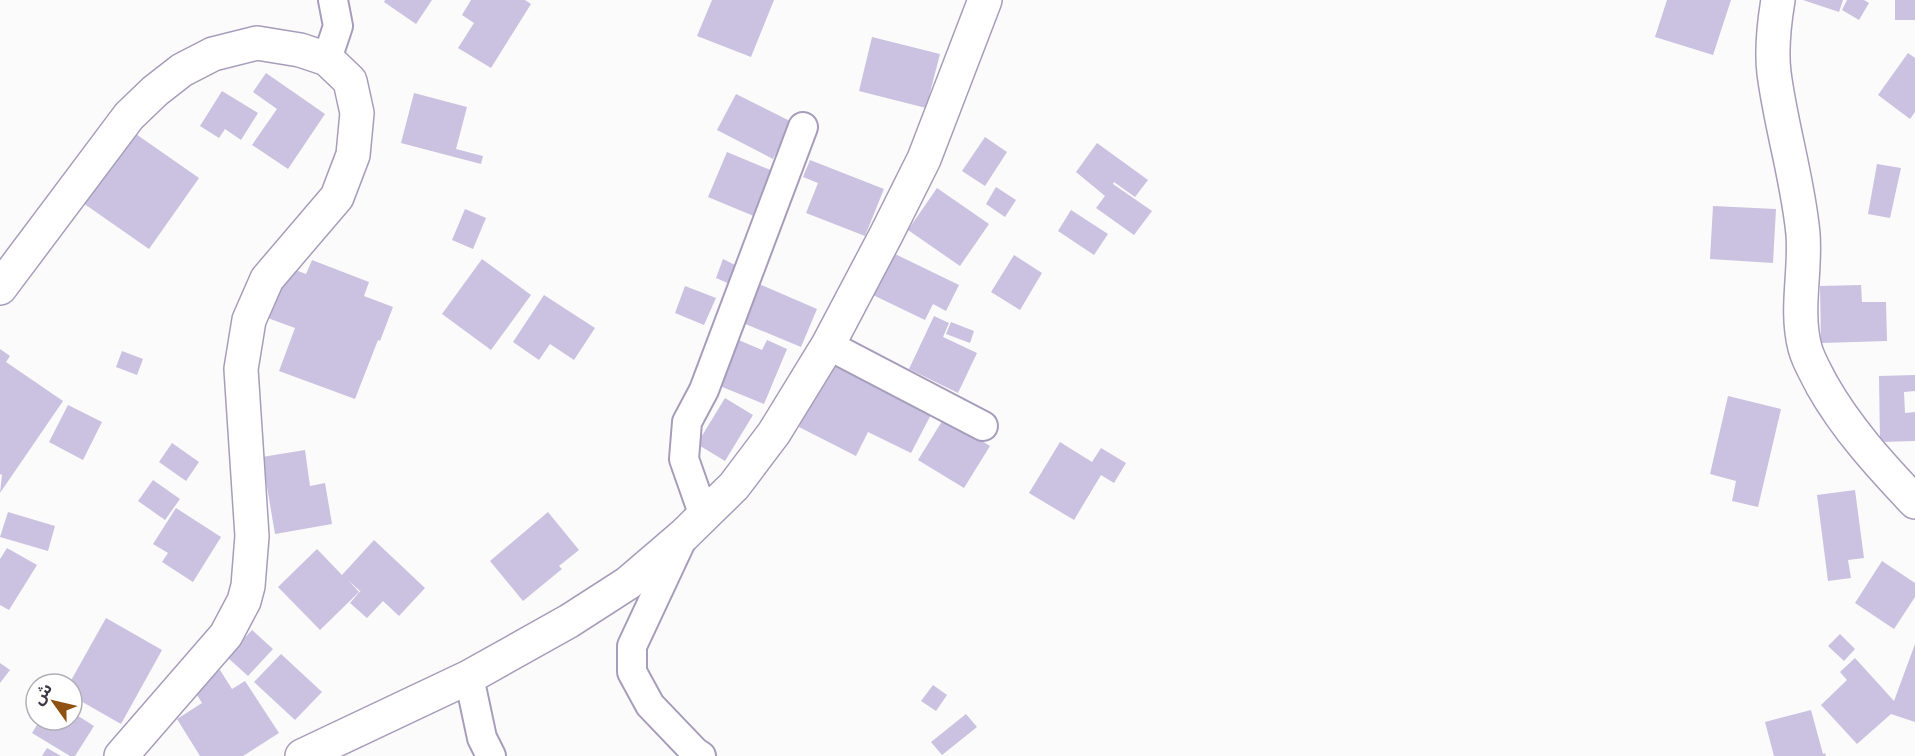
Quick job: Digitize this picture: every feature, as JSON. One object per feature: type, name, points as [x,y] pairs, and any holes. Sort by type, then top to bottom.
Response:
[{"type":"main road","points":[[302,756],[469,677],[569,621],[618,590],[694,525],[734,486],[774,434],[828,345],[886,236],[924,159],[985,0]]},
{"type":"main road","points":[[1778,0],[1773,44],[1774,72],[1803,235],[1800,308],[1805,348],[1816,375],[1837,412],[1874,458],[1915,502]]},
{"type":"main road","points":[[0,288],[129,116],[155,91],[182,70],[213,54],[257,43],[300,50],[327,59],[350,81],[357,113],[353,155],[337,197],[267,279],[249,320],[241,369],[252,536],[248,586],[244,601],[226,635],[121,756]]},
{"type":"street","points":[[327,59],[338,26],[333,0]]},
{"type":"street","points":[[701,756],[694,752],[650,705],[632,672],[632,646],[694,525],[684,459],[687,422],[704,390],[803,127]]},
{"type":"street","points":[[828,345],[983,426]]},
{"type":"street","points":[[469,677],[482,738],[490,756]]},
{"type":"building","points":[[385,0],[432,0],[416,24],[384,2]]},
{"type":"building","points":[[471,0],[525,0],[531,4],[491,68],[458,48],[474,23],[462,15]]},
{"type":"building","points":[[712,0],[774,0],[751,57],[697,36]]},
{"type":"building","points":[[1667,0],[1731,0],[1713,55],[1655,37]]},
{"type":"building","points":[[1803,0],[1843,0],[1839,12]]},
{"type":"building","points":[[1847,0],[1864,0],[1869,3],[1859,20],[1842,10]]},
{"type":"building","points":[[1895,0],[1915,0],[1915,20],[1895,20]]},
{"type":"building","points":[[872,37],[940,54],[926,108],[859,91]]},
{"type":"building","points":[[1908,53],[1915,58],[1915,112],[1910,119],[1878,95]]},
{"type":"building","points":[[266,73],[325,114],[288,169],[252,145],[277,109],[253,92]]},
{"type":"building","points":[[222,91],[258,113],[241,140],[225,129],[219,138],[200,126]]},
{"type":"building","points":[[414,93],[467,107],[456,149],[483,156],[481,164],[401,143]]},
{"type":"building","points":[[736,94],[792,122],[773,159],[717,130]]},
{"type":"building","points":[[133,132],[199,178],[149,249],[83,203]]},
{"type":"building","points":[[985,137],[1007,152],[985,186],[962,171]]},
{"type":"building","points":[[1097,143],[1148,180],[1135,197],[1114,182],[1113,184],[1152,211],[1134,235],[1096,208],[1105,196],[1076,172]]},
{"type":"building","points":[[727,152],[775,172],[756,217],[708,197]]},
{"type":"building","points":[[810,160],[884,189],[865,236],[806,213],[818,183],[803,177]]},
{"type":"building","points":[[1877,164],[1901,168],[1890,218],[1868,214]]},
{"type":"building","points":[[996,187],[1016,200],[1005,217],[986,204]]},
{"type":"building","points":[[937,188],[989,224],[960,266],[908,230]]},
{"type":"building","points":[[1713,206],[1776,209],[1773,263],[1710,259]]},
{"type":"building","points":[[465,209],[486,218],[473,249],[452,240]]},
{"type":"building","points":[[1071,210],[1108,234],[1094,255],[1058,231]]},
{"type":"building","points":[[893,253],[959,285],[946,311],[933,304],[925,320],[873,295]]},
{"type":"building","points":[[1014,255],[1042,273],[1020,310],[991,292]]},
{"type":"building","points":[[482,259],[531,295],[491,350],[442,314]]},
{"type":"building","points":[[723,259],[737,266],[730,284],[716,278]]},
{"type":"building","points":[[312,260],[369,282],[364,296],[393,307],[355,399],[279,371],[295,328],[265,317],[285,266],[306,274]]},
{"type":"building","points":[[759,284],[817,309],[801,347],[743,323]]},
{"type":"building","points":[[1861,285],[1862,302],[1886,302],[1887,341],[1821,343],[1820,286]]},
{"type":"building","points":[[685,286],[716,298],[704,325],[675,313]]},
{"type":"building","points":[[544,295],[595,328],[574,360],[550,344],[539,360],[513,342]]},
{"type":"building","points":[[934,316],[949,323],[943,337],[977,353],[958,393],[909,369]]},
{"type":"building","points":[[951,322],[974,331],[970,343],[946,334]]},
{"type":"building","points":[[734,338],[762,350],[767,340],[787,349],[764,404],[715,384]]},
{"type":"building","points":[[0,349],[10,356],[6,362],[63,401],[0,493],[2,475],[0,474]]},
{"type":"building","points":[[122,351],[143,359],[137,375],[116,367]]},
{"type":"building","points":[[834,356],[935,407],[911,453],[868,432],[856,456],[799,427]]},
{"type":"building","points":[[1915,375],[1915,391],[1904,392],[1905,413],[1915,412],[1915,441],[1880,442],[1879,376]]},
{"type":"building","points":[[1728,396],[1781,409],[1758,507],[1732,501],[1736,481],[1710,474]]},
{"type":"building","points":[[725,398],[753,415],[725,461],[697,444]]},
{"type":"building","points":[[68,405],[102,422],[83,460],[49,442]]},
{"type":"building","points":[[944,418],[990,446],[964,488],[918,460]]},
{"type":"building","points":[[1060,442],[1092,462],[1101,448],[1126,463],[1114,483],[1101,475],[1074,520],[1029,493]]},
{"type":"building","points":[[172,443],[199,462],[186,481],[159,462]]},
{"type":"building","points":[[305,450],[310,486],[325,483],[332,524],[275,534],[262,457]]},
{"type":"building","points":[[153,480],[180,499],[165,520],[138,501]]},
{"type":"building","points":[[1855,490],[1864,558],[1848,560],[1851,578],[1828,581],[1817,495]]},
{"type":"building","points":[[176,508],[221,537],[193,582],[162,562],[168,553],[153,544]]},
{"type":"building","points":[[8,512],[55,526],[48,551],[0,537]]},
{"type":"building","points":[[548,512],[579,550],[559,566],[562,569],[523,601],[490,561]]},
{"type":"building","points":[[374,540],[425,588],[399,616],[383,601],[367,618],[350,603],[363,588],[360,591],[348,580],[359,592],[320,630],[278,587],[317,549],[342,575]]},
{"type":"building","points":[[7,548],[37,565],[9,610],[0,605],[0,559]]},
{"type":"building","points":[[1882,561],[1915,583],[1915,597],[1894,629],[1855,603]]},
{"type":"building","points":[[106,618],[162,650],[121,724],[84,703],[84,672],[76,672]]},
{"type":"building","points":[[252,630],[273,649],[248,676],[227,657]]},
{"type":"building","points":[[1840,634],[1855,649],[1844,661],[1828,646]]},
{"type":"building","points":[[1915,644],[1915,722],[1891,714],[1857,744],[1821,705],[1847,680],[1840,672],[1855,658],[1894,701]]},
{"type":"building","points":[[281,654],[322,692],[295,720],[254,682]]},
{"type":"building","points":[[0,663],[10,670],[0,683]]},
{"type":"building","points":[[220,670],[232,689],[245,681],[279,733],[243,756],[200,756],[177,719],[202,703],[192,687]]},
{"type":"building","points":[[933,685],[947,695],[936,711],[921,701]]},
{"type":"building","points":[[1811,710],[1823,754],[1825,753],[1826,756],[1774,756],[1765,722]]},
{"type":"building","points":[[966,714],[977,727],[942,755],[931,742]]},
{"type":"building","points":[[84,720],[94,726],[75,756],[70,756],[32,733],[84,732]]},
{"type":"building","points":[[47,748],[61,756],[42,756]]}]
